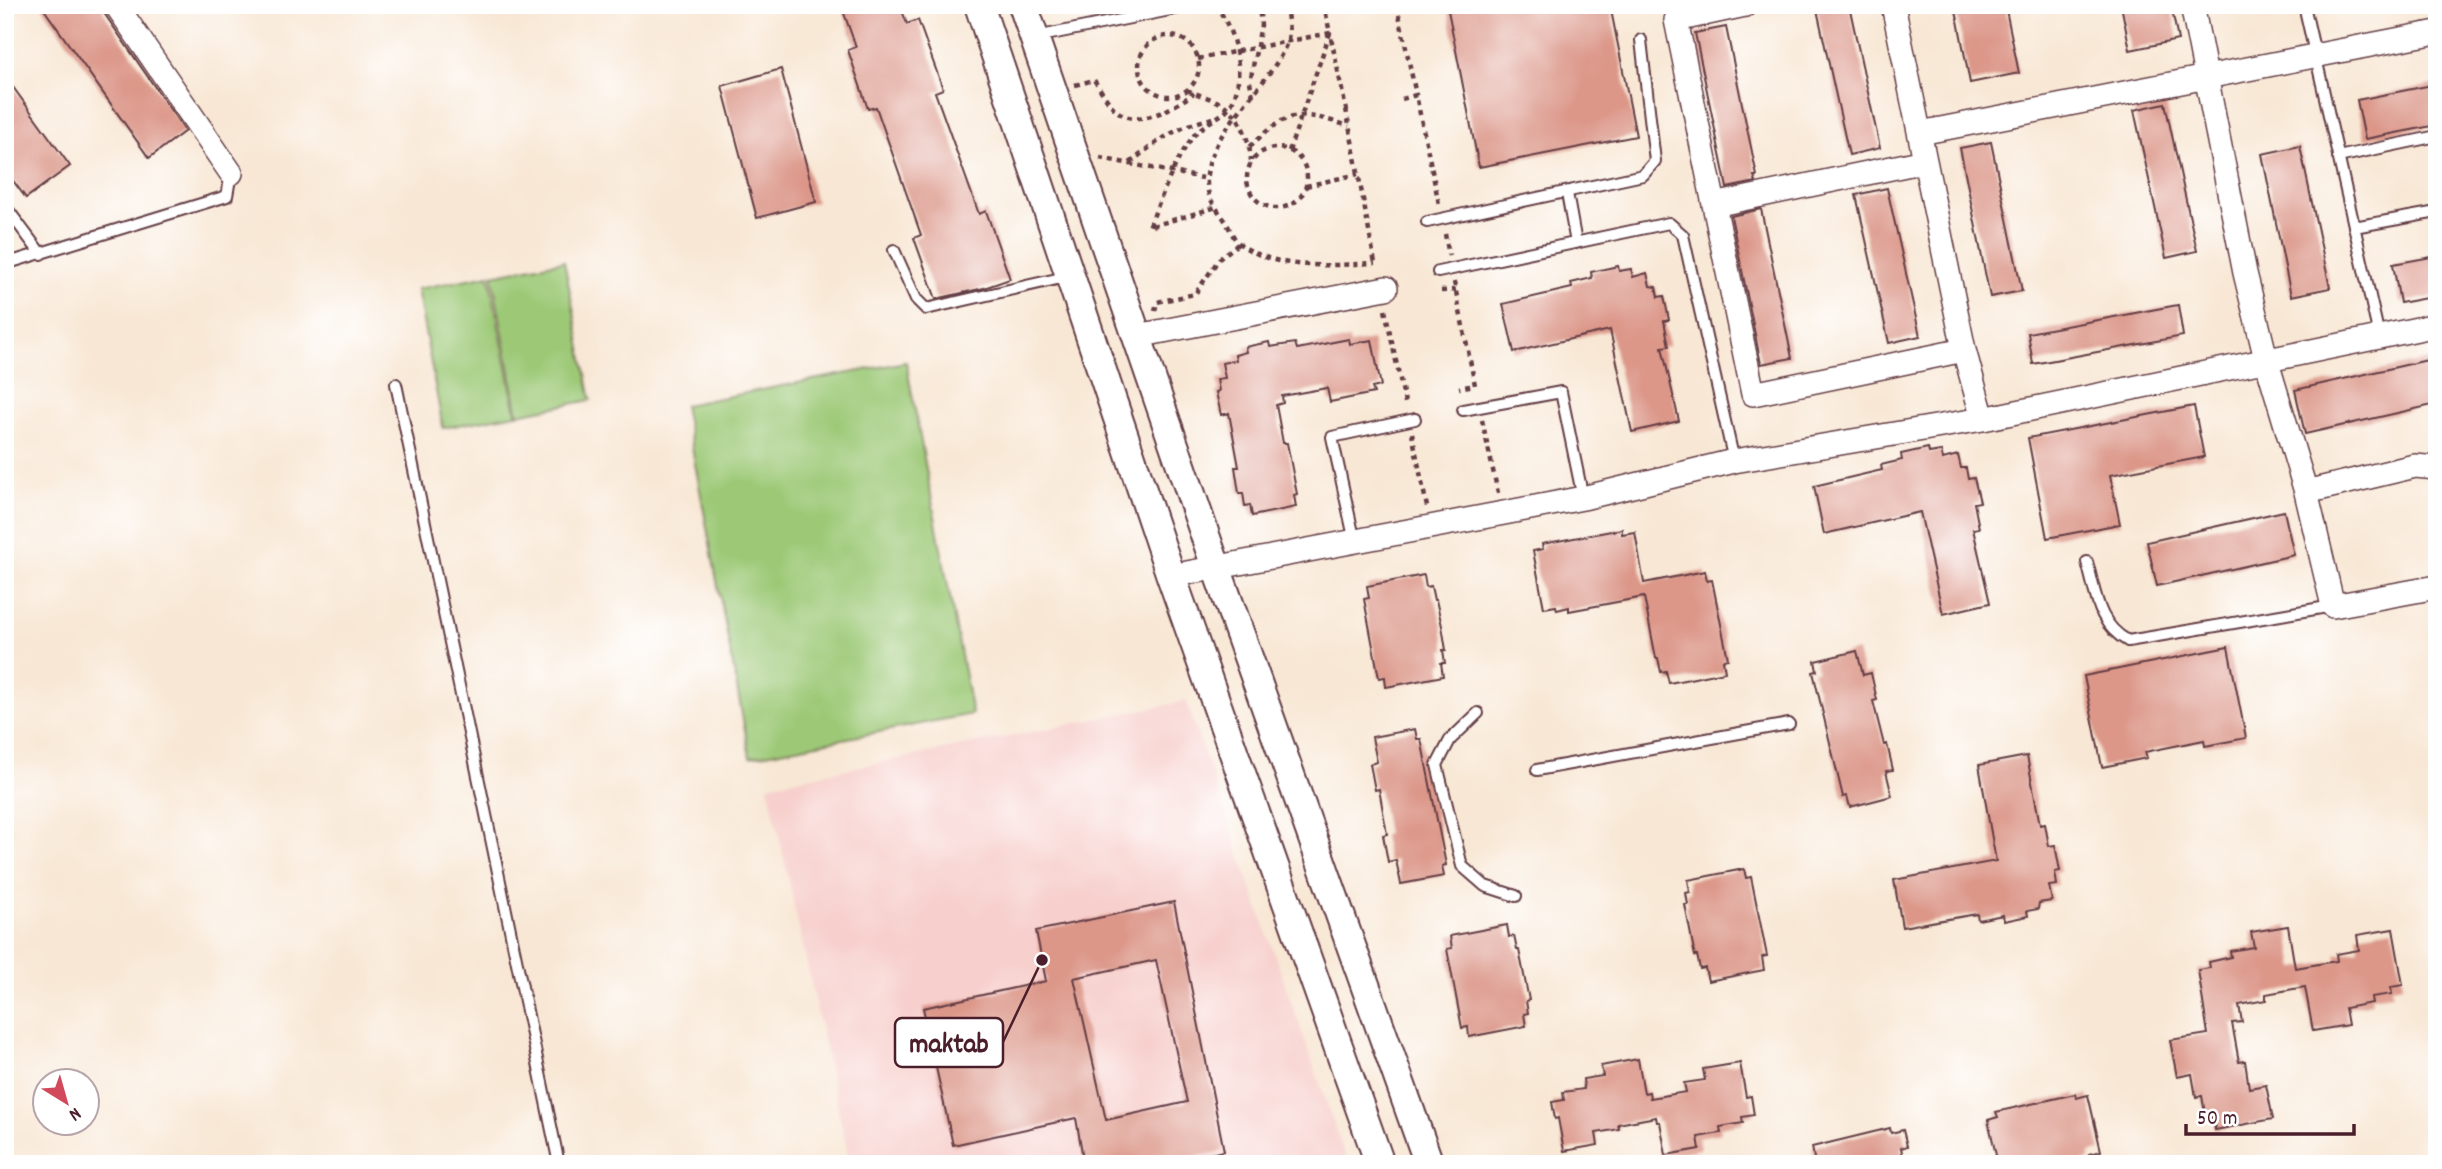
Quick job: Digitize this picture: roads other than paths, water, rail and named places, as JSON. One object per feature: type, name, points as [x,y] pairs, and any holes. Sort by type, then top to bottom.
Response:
[{"type":"street","points":[[116,5],[231,173]]},
{"type":"street","points":[[979,5],[1171,576],[1380,1164]]},
{"type":"street","points":[[1023,5],[1144,334],[1216,566],[1429,1164]]},
{"type":"street","points":[[1745,5],[1675,20],[1753,394],[1964,350]]},
{"type":"street","points":[[1893,5],[1964,350],[1983,419]]},
{"type":"street","points":[[2192,5],[2245,273],[2266,359],[2306,492],[2333,606],[2437,587]]},
{"type":"street","points":[[1920,133],[2437,32]]},
{"type":"street","points":[[1714,205],[1925,161]]},
{"type":"street","points":[[1144,334],[1383,288]]},
{"type":"street","points":[[1171,576],[1583,498],[1734,461],[1983,419],[2437,325]]},
{"type":"street","points":[[2306,492],[2415,466],[2437,468]]},
{"type":"lane","points":[[1034,38],[1195,5]]},
{"type":"lane","points":[[2304,5],[2379,337]]},
{"type":"lane","points":[[1427,222],[1643,175],[1655,161],[1641,40]]},
{"type":"lane","points":[[2338,157],[2437,136]]},
{"type":"lane","points":[[5,264],[227,196],[231,173]]},
{"type":"lane","points":[[1567,193],[1576,243]]},
{"type":"lane","points":[[5,206],[41,254]]},
{"type":"lane","points":[[2354,227],[2437,212]]},
{"type":"lane","points":[[1438,272],[1670,223],[1683,235],[1734,461]]},
{"type":"lane","points":[[894,250],[916,299],[926,309],[1069,276]]},
{"type":"lane","points":[[396,384],[559,1164]]},
{"type":"lane","points":[[1463,410],[1561,392],[1583,498]]},
{"type":"lane","points":[[1355,542],[1332,437],[1415,419]]},
{"type":"lane","points":[[2087,562],[2103,618],[2114,634],[2128,641],[2333,606]]},
{"type":"lane","points":[[1478,713],[1450,740],[1437,765],[1462,866],[1485,886],[1516,896]]},
{"type":"lane","points":[[1537,770],[1789,724]]},
{"type":"place","name":"maktab","points":[[1042,960]]}]
